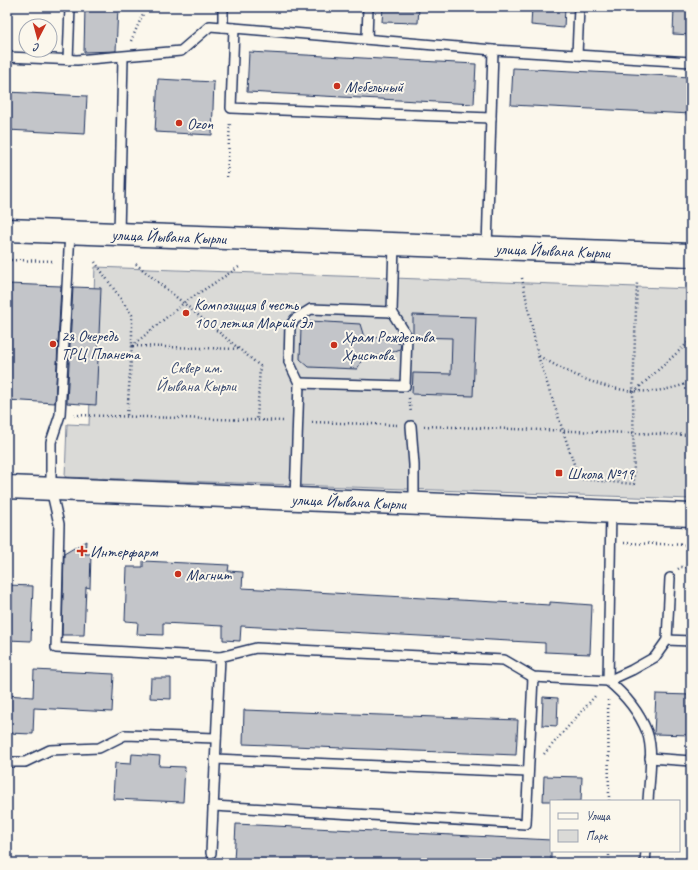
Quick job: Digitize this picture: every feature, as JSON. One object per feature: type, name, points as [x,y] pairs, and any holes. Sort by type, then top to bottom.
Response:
[{"type":"main road","name":"улица Йывана Кырли","points":[[7,230],[691,255]]},
{"type":"main road","name":"улица Йывана Кырли","points":[[7,487],[691,515]]},
{"type":"lane","points":[[68,60],[70,7]]},
{"type":"lane","points":[[223,7],[223,27]]},
{"type":"lane","points":[[367,39],[368,7]]},
{"type":"lane","points":[[577,55],[579,7]]},
{"type":"lane","points":[[7,57],[68,60],[124,58],[180,52],[210,26],[493,50],[691,62]]},
{"type":"lane","points":[[234,28],[231,108],[491,118]]},
{"type":"lane","points":[[487,248],[493,50]]},
{"type":"lane","points":[[119,234],[124,58]]},
{"type":"lane","points":[[70,232],[60,415],[51,442],[51,489],[59,524],[56,648],[220,656],[256,648],[504,660],[533,677],[608,681],[655,657],[667,640],[670,578]]},
{"type":"lane","points":[[299,383],[405,386],[407,336],[392,312],[394,244]]},
{"type":"lane","points":[[295,499],[299,383],[289,362],[290,326],[295,319],[311,309],[392,312]]},
{"type":"lane","points":[[411,426],[414,465],[414,504]]},
{"type":"lane","points":[[608,681],[611,511]]},
{"type":"lane","points":[[667,640],[691,641]]},
{"type":"lane","points":[[211,853],[220,656]]},
{"type":"lane","points":[[213,806],[526,824],[533,677]]},
{"type":"lane","points":[[608,681],[622,692],[647,733],[650,758],[648,800]]},
{"type":"lane","points":[[7,762],[25,762],[50,750],[99,748],[125,735],[216,738]]},
{"type":"lane","points":[[650,758],[691,761]]},
{"type":"lane","points":[[215,759],[528,772]]},
{"type":"lane","points":[[645,863],[646,852]]},
{"type":"path","points":[[124,58],[146,7]]},
{"type":"path","points":[[227,177],[231,108]]},
{"type":"path","points":[[7,260],[69,261]]},
{"type":"path","points":[[95,262],[132,315],[132,346],[126,416]]},
{"type":"path","points":[[60,415],[257,420],[260,366],[185,302],[136,264]]},
{"type":"path","points":[[132,346],[185,302],[239,267]]},
{"type":"path","points":[[522,278],[538,356],[579,479],[634,484],[633,392],[638,282]]},
{"type":"path","points":[[633,392],[691,340]]},
{"type":"path","points":[[132,346],[239,349]]},
{"type":"path","points":[[538,356],[588,381],[633,392],[660,391],[691,382]]},
{"type":"path","points":[[405,386],[411,406],[411,426]]},
{"type":"path","points":[[563,431],[691,435]]},
{"type":"path","points":[[620,543],[691,545]]},
{"type":"path","points":[[528,772],[608,681]]},
{"type":"path","points":[[608,681],[609,800]]},
{"type":"path","points":[[609,852],[609,863]]},
{"type":"green space","name":"Сквер им. Йывана Кырли","points":[[95,267],[691,289],[691,499],[65,477],[67,424],[89,425]]},
{"type":"building","points":[[85,7],[118,7],[116,51],[84,52]]},
{"type":"building","points":[[383,7],[419,7],[418,23],[382,22]]},
{"type":"building","points":[[532,7],[565,7],[564,28],[531,25]]},
{"type":"building","points":[[674,7],[691,7],[691,35],[673,34]]},
{"type":"building","points":[[249,52],[476,64],[474,104],[247,92]]},
{"type":"building","points":[[513,68],[691,77],[691,114],[511,105]]},
{"type":"building","points":[[158,79],[214,82],[212,135],[155,132]]},
{"type":"building","points":[[7,92],[87,96],[85,134],[7,130]]},
{"type":"building","points":[[7,284],[61,286],[55,403],[7,400]]},
{"type":"building","points":[[73,287],[101,288],[96,405],[67,403]]},
{"type":"building","points":[[413,315],[476,317],[473,396],[412,394],[413,373],[451,374],[452,338],[413,337]]},
{"type":"building","points":[[310,321],[360,324],[364,337],[384,338],[401,344],[400,349],[383,356],[364,356],[357,369],[309,367],[300,359],[301,327]]},
{"type":"building","points":[[86,541],[85,554],[91,554],[90,588],[86,587],[84,635],[62,635],[64,554]]},
{"type":"building","points":[[143,561],[229,565],[228,571],[243,572],[242,588],[550,605],[550,602],[592,605],[590,654],[545,652],[545,643],[241,626],[240,641],[223,640],[223,626],[163,623],[163,635],[137,634],[138,622],[125,621],[127,567],[143,567]]},
{"type":"building","points":[[7,585],[33,586],[31,641],[7,640]]},
{"type":"building","points":[[34,670],[114,674],[112,712],[34,708],[33,734],[7,733],[7,695],[33,697]]},
{"type":"building","points":[[151,678],[171,678],[171,699],[150,698]]},
{"type":"building","points":[[656,694],[691,695],[691,735],[654,734]]},
{"type":"building","points":[[543,697],[558,698],[557,726],[542,725]]},
{"type":"building","points":[[244,710],[518,720],[516,755],[243,744]]},
{"type":"building","points":[[132,754],[160,756],[159,766],[185,767],[183,802],[113,799],[115,763],[131,764]]},
{"type":"building","points":[[544,776],[582,777],[581,800],[543,801]]},
{"type":"building","points":[[236,824],[550,840],[551,852],[551,863],[283,863],[234,861]]},
{"type":"place","name":"Мебельный","points":[[337,86]]},
{"type":"place","name":"Ozon","points":[[179,123]]},
{"type":"place","name":"Композиция в честь 100 летия Марий Эл","points":[[186,313]]},
{"type":"place","name":"2я Очередь ТРЦ Планета","points":[[53,344]]},
{"type":"place","name":"Храм Рождества Христова","points":[[334,345]]},
{"type":"place","name":"Школа №19","points":[[559,473]]},
{"type":"place","name":"Интерфарм","points":[[82,551]]},
{"type":"place","name":"Магнит","points":[[178,574]]}]
